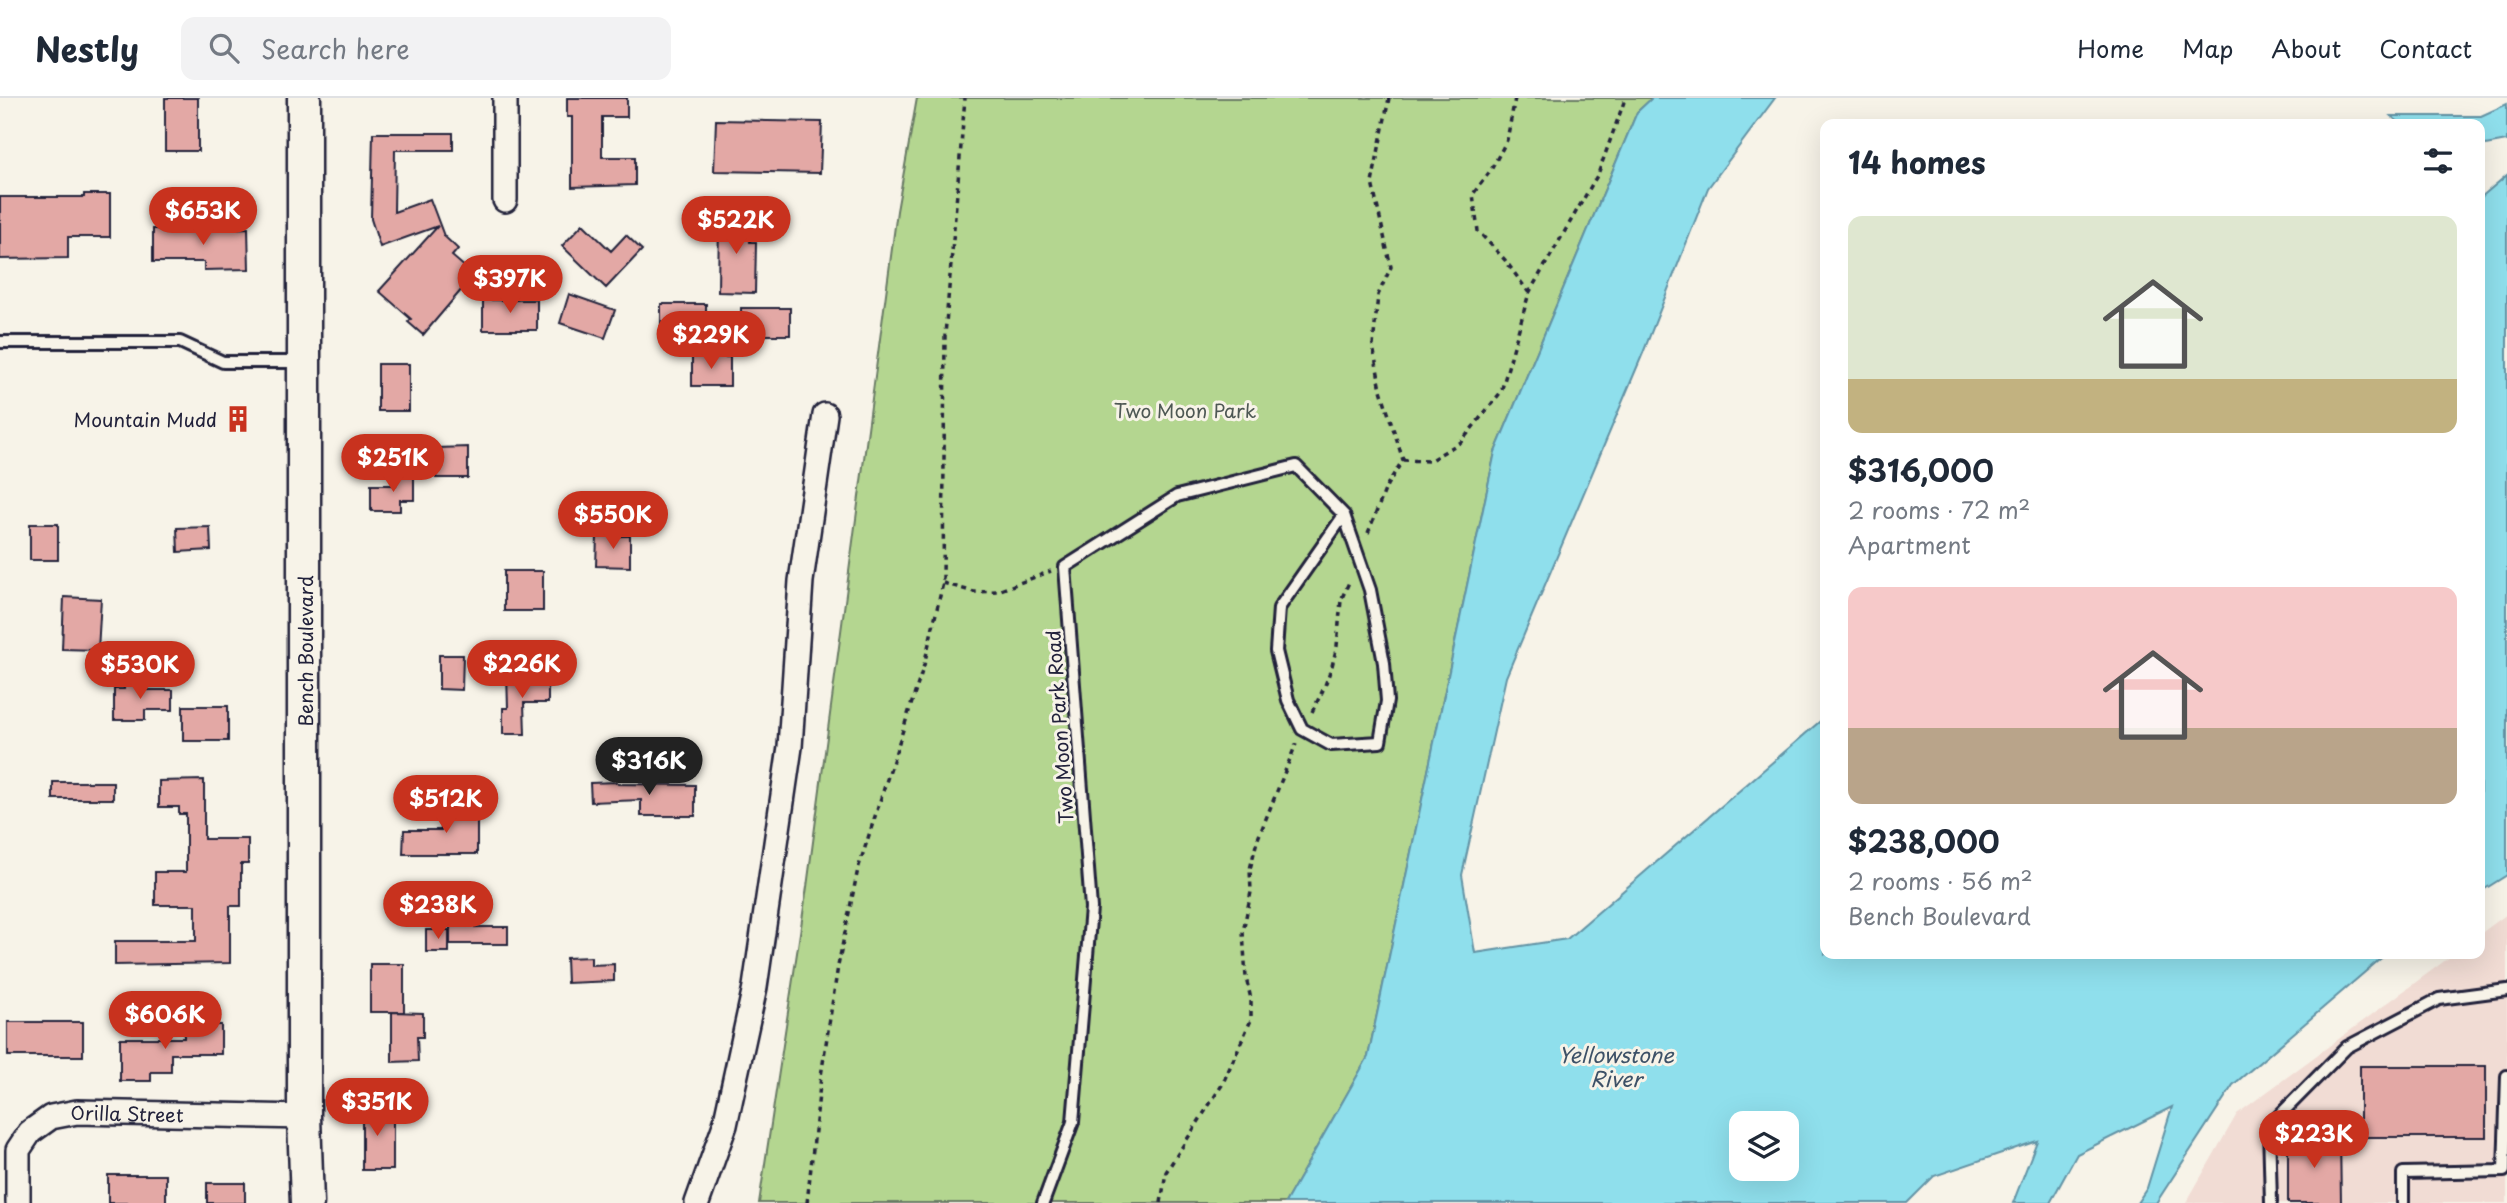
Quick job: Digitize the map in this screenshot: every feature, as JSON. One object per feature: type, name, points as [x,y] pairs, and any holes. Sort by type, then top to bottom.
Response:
[{"type":"main road","name":"Bench Boulevard","points":[[304,98],[304,1117],[307,1203]]},
{"type":"street","points":[[505,98],[505,200]]},
{"type":"street","points":[[697,1203],[725,1125],[755,987],[790,747],[801,581],[825,415]]},
{"type":"street","name":"Orilla Street","points":[[18,1203],[18,1150],[30,1132],[51,1117],[77,1112],[304,1117]]},
{"type":"lane","points":[[0,342],[180,342],[223,362],[305,362]]},
{"type":"lane","points":[[1065,567],[1177,496],[1296,466],[1344,515],[1370,590],[1384,663],[1387,701],[1380,742],[1331,745],[1302,729],[1288,700],[1276,651],[1279,608],[1344,515]]},
{"type":"lane","name":"Two Moon Park Road","points":[[1043,1203],[1073,1122],[1091,908],[1065,567]]},
{"type":"lane","points":[[2271,1203],[2269,1126],[2347,1046],[2439,999],[2507,990]]},
{"type":"lane","points":[[2403,1203],[2403,1172],[2505,1171],[2507,1076]]},
{"type":"path","points":[[807,1203],[821,1076],[838,966],[858,869],[924,665],[943,583],[945,335],[965,98]]},
{"type":"path","points":[[1389,98],[1372,183],[1391,267],[1378,295],[1373,346],[1381,390],[1404,460]]},
{"type":"path","points":[[1515,98],[1507,140],[1491,170],[1473,194],[1478,231],[1505,260],[1529,293]]},
{"type":"path","points":[[1404,460],[1429,461],[1461,442],[1501,392],[1529,293],[1598,174],[1626,99]]},
{"type":"path","points":[[1161,1203],[1166,1171],[1222,1085],[1251,1020],[1243,932],[1251,892],[1251,869],[1256,841],[1302,729],[1324,688],[1332,666],[1337,646],[1341,600],[1387,485],[1404,460]]},
{"type":"path","points":[[943,583],[974,592],[998,590],[1065,567]]},
{"type":"shaded area","points":[[2507,914],[2507,1203],[2186,1203],[2237,1114],[2447,959],[2485,959],[2485,930]]},
{"type":"green space","name":"Two Moon Park","points":[[917,98],[1652,98],[1637,112],[1495,452],[1368,1057],[1285,1203],[759,1203],[807,887],[897,211]]},
{"type":"water","name":"Yellowstone River","points":[[1652,98],[1775,98],[1708,188],[1643,353],[1506,677],[1462,875],[1475,953],[1567,939],[1820,721],[1820,959],[2380,959],[2233,1085],[2156,1203],[2137,1203],[2147,1188],[2172,1107],[2077,1154],[2050,1203],[2013,1203],[2037,1141],[1934,1176],[1907,1203],[1285,1203],[1368,1057],[1495,452],[1637,112]]},
{"type":"water","points":[[2507,104],[2507,141],[2485,145],[2485,119],[2395,119],[2391,116],[2481,116]]},
{"type":"water","points":[[2507,175],[2507,875],[2485,889],[2485,194]]},
{"type":"building","points":[[165,98],[198,98],[198,151],[165,151]]},
{"type":"building","points":[[567,98],[627,98],[627,117],[602,117],[602,157],[635,157],[635,185],[572,187],[572,117],[567,117]]},
{"type":"building","points":[[716,120],[822,122],[820,173],[714,171]]},
{"type":"building","points":[[373,133],[453,133],[453,150],[395,150],[394,212],[430,199],[444,236],[458,249],[452,256],[474,275],[423,335],[408,322],[411,319],[379,291],[438,226],[380,247],[371,219]]},
{"type":"building","points":[[84,194],[110,194],[110,237],[68,237],[68,258],[0,259],[0,197],[84,197]]},
{"type":"building","points":[[719,217],[750,218],[750,242],[756,242],[755,293],[718,292]]},
{"type":"building","points":[[583,224],[611,251],[626,235],[642,250],[606,288],[562,246]]},
{"type":"building","points":[[248,228],[249,269],[204,270],[204,262],[153,262],[153,229]]},
{"type":"building","points":[[569,294],[615,310],[605,338],[560,323]]},
{"type":"building","points":[[483,300],[537,300],[537,330],[483,330]]},
{"type":"building","points":[[661,304],[706,304],[706,334],[661,334]]},
{"type":"building","points":[[741,308],[790,308],[790,335],[741,335]]},
{"type":"building","points":[[692,357],[730,357],[730,386],[692,386]]},
{"type":"building","points":[[378,364],[409,364],[409,411],[378,411]]},
{"type":"building","points":[[468,447],[468,478],[436,478],[436,448]]},
{"type":"building","points":[[396,475],[414,475],[414,500],[400,500],[400,511],[371,511],[371,485],[396,485]]},
{"type":"building","points":[[30,524],[58,524],[58,560],[30,560]]},
{"type":"building","points":[[210,527],[211,550],[178,552],[177,528]]},
{"type":"building","points":[[597,536],[630,536],[630,567],[596,566]]},
{"type":"building","points":[[504,571],[543,571],[543,611],[504,611]]},
{"type":"building","points":[[64,597],[101,599],[98,650],[62,649]]},
{"type":"building","points":[[439,655],[463,655],[462,690],[439,689]]},
{"type":"building","points":[[507,674],[537,674],[538,683],[548,683],[548,703],[524,703],[525,734],[503,734],[503,708],[508,708]]},
{"type":"building","points":[[124,680],[145,680],[145,690],[173,690],[173,710],[145,710],[145,720],[114,720],[114,689],[124,689]]},
{"type":"building","points":[[183,706],[228,706],[228,741],[183,741]]},
{"type":"building","points":[[204,780],[204,839],[248,839],[248,864],[241,864],[241,906],[230,906],[230,963],[115,965],[115,941],[196,941],[196,905],[155,905],[155,872],[186,872],[186,814],[179,814],[179,807],[159,807],[159,781]]},
{"type":"building","points":[[53,782],[113,782],[113,799],[53,799]]},
{"type":"building","points":[[590,783],[695,785],[695,816],[641,816],[641,800],[591,802]]},
{"type":"building","points":[[441,808],[477,808],[477,854],[403,854],[404,830],[441,830]]},
{"type":"building","points":[[450,914],[475,914],[475,927],[508,927],[508,944],[450,944]]},
{"type":"building","points":[[426,930],[449,930],[449,952],[426,952]]},
{"type":"building","points":[[591,957],[591,965],[614,964],[614,981],[567,983],[566,958]]},
{"type":"building","points":[[370,964],[404,964],[404,1012],[370,1012]]},
{"type":"building","points":[[392,1012],[423,1013],[423,1037],[417,1037],[418,1061],[392,1062]]},
{"type":"building","points":[[8,1022],[83,1022],[83,1056],[8,1056]]},
{"type":"building","points":[[184,1025],[221,1025],[221,1054],[171,1054],[171,1072],[151,1072],[151,1081],[120,1081],[120,1038],[184,1038]]},
{"type":"building","points":[[2360,1066],[2486,1066],[2486,1137],[2360,1137]]},
{"type":"building","points":[[362,1102],[383,1102],[383,1116],[393,1116],[393,1170],[362,1170]]},
{"type":"building","points":[[2340,1136],[2341,1203],[2288,1203],[2288,1137]]},
{"type":"building","points":[[108,1175],[166,1175],[166,1203],[108,1203]]},
{"type":"building","points":[[207,1183],[245,1183],[245,1203],[207,1203]]},
{"type":"place","name":"Mountain Mudd","points":[[238,419]]}]
